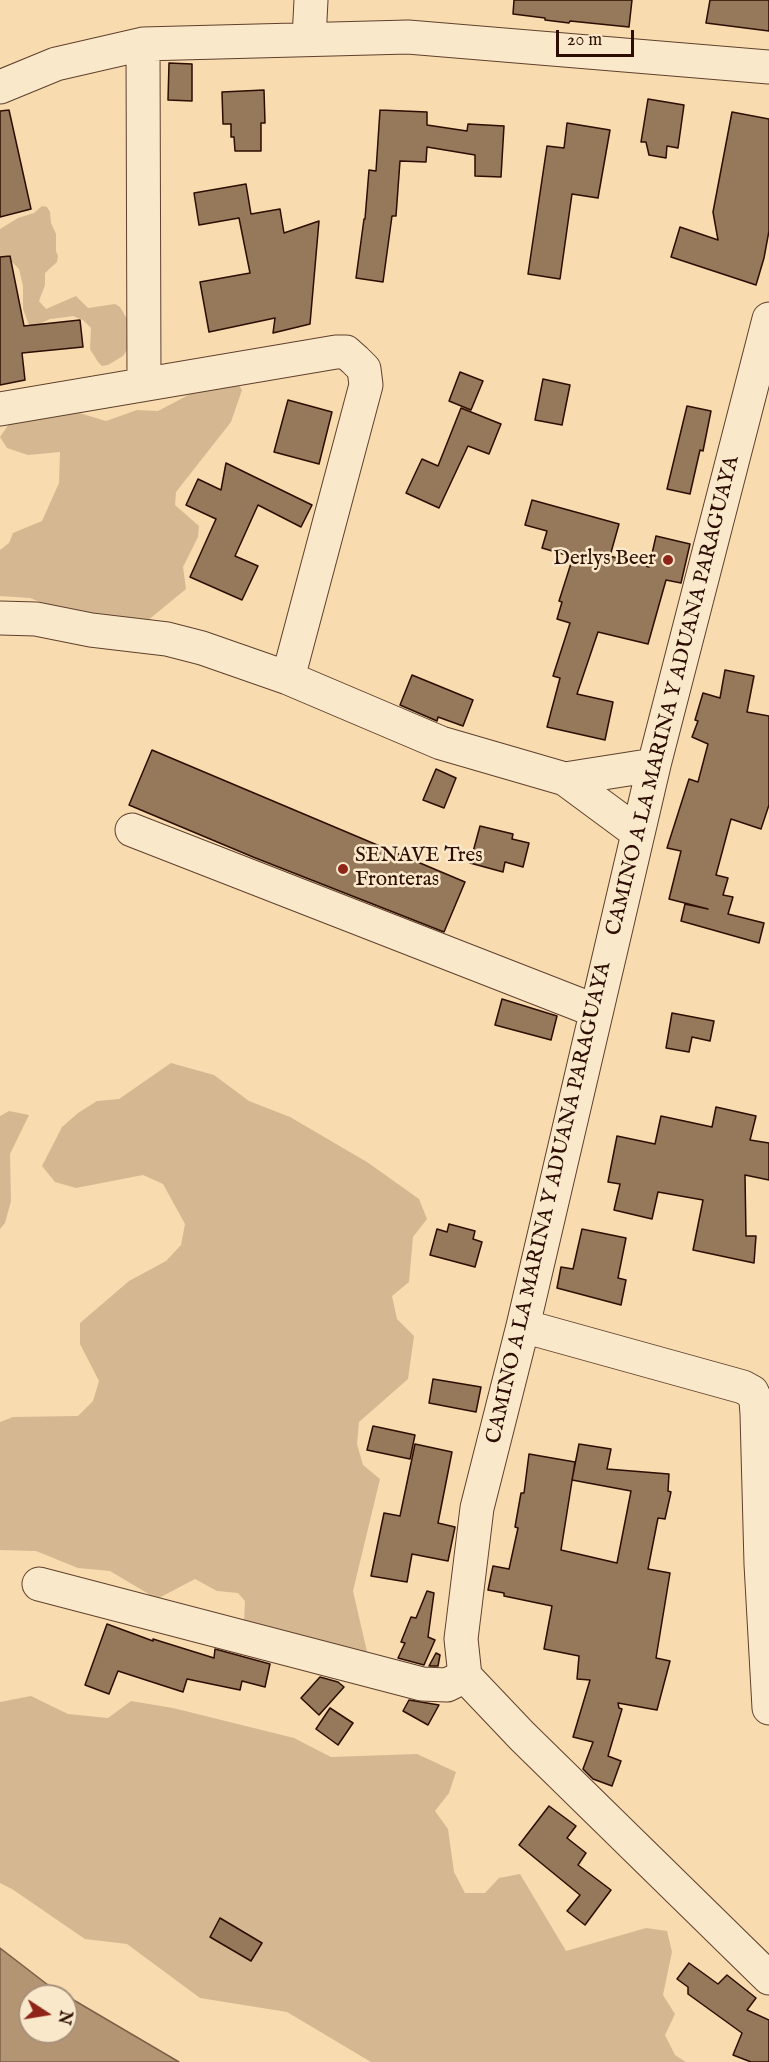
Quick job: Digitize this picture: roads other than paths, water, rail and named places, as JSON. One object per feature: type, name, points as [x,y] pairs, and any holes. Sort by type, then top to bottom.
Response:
[{"type":"street","points":[[309,39],[311,0]]},
{"type":"street","points":[[0,87],[56,64],[143,44],[309,39],[408,37],[769,67]]},
{"type":"street","points":[[143,44],[144,383]]},
{"type":"street","name":"CAMINO A LA MARINA Y ADUANA PARAGUAYA","points":[[465,1676],[461,1640],[477,1508],[523,1326],[654,765],[769,319]]},
{"type":"street","points":[[0,409],[144,383],[346,352],[364,369],[366,385],[288,678]]},
{"type":"street","points":[[0,618],[36,619],[91,630],[167,639],[202,648],[288,678],[441,743],[565,779],[638,834]]},
{"type":"street","points":[[565,779],[654,765]]},
{"type":"street","points":[[132,830],[596,1011]]},
{"type":"street","points":[[523,1326],[743,1387],[752,1392],[756,1401],[757,1414],[761,1564],[769,1708]]},
{"type":"street","points":[[39,1584],[422,1684],[447,1685],[465,1676],[522,1736],[769,1978]]},
{"type":"place","name":"Derlys Beer","points":[[668,560]]},
{"type":"place","name":"SENAVE Tres Fronteras","points":[[343,869]]}]
